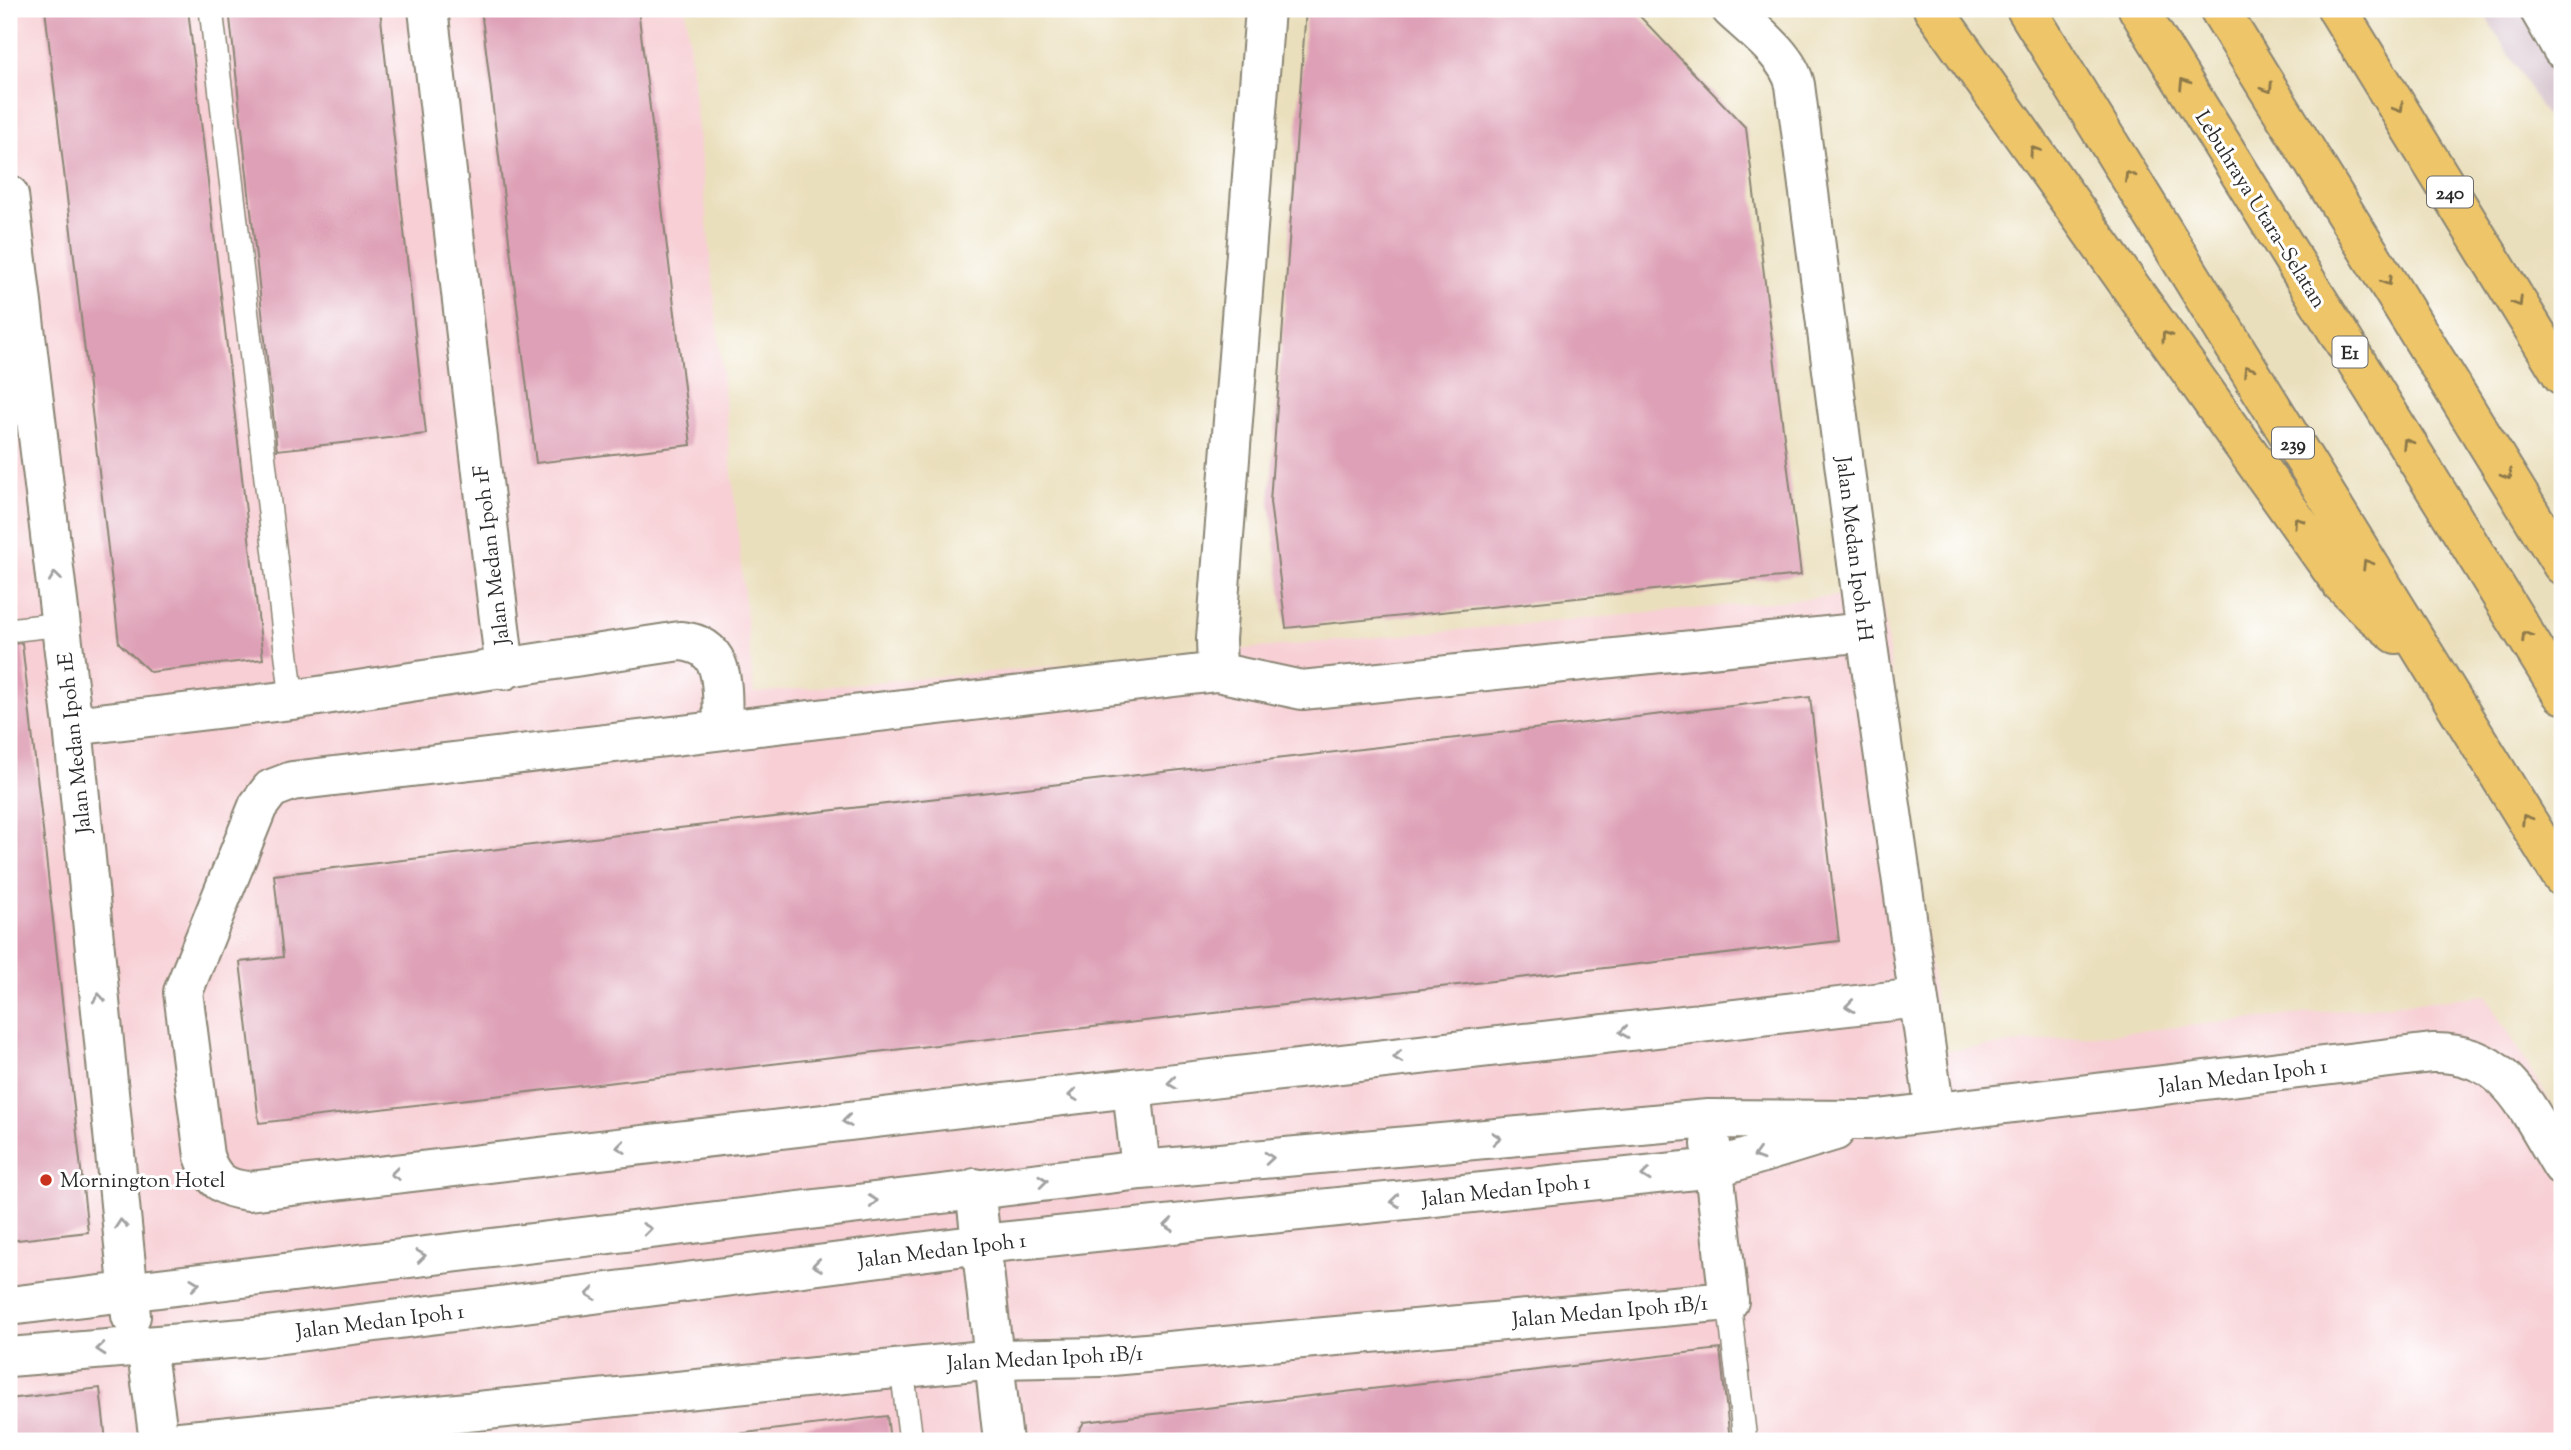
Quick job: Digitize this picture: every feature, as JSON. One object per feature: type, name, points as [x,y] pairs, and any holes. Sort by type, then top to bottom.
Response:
[{"type":"main road","points":[[1933,9],[2341,583],[2427,661]]},
{"type":"main road","name":"239","points":[[2026,9],[2562,877]]},
{"type":"main road","name":"Lebuhraya Utara–Selatan","points":[[2138,9],[2562,694]]},
{"type":"main road","points":[[2219,9],[2562,565]]},
{"type":"main road","name":"240","points":[[2337,9],[2562,375]]},
{"type":"main road","points":[[2353,9],[2372,66]]},
{"type":"street","name":"Jalan Medan Ipoh 1F","points":[[74,726],[292,701],[505,670],[428,9]]},
{"type":"street","points":[[1217,672],[1216,639],[1265,9]]},
{"type":"street","name":"Jalan Medan Ipoh 1H","points":[[1731,9],[1784,61],[1795,85],[1866,632],[1935,1112]]},
{"type":"street","points":[[2539,9],[2562,49]]},
{"type":"street","name":"Jalan Medan Ipoh 1E","points":[[9,195],[74,726],[132,1318],[141,1328],[157,1332],[192,1329],[267,1336]]},
{"type":"street","points":[[1866,632],[1303,690],[1217,672],[292,781],[271,789],[258,806],[183,992],[204,1156],[209,1171],[219,1183],[233,1190],[249,1191],[1918,998]]},
{"type":"street","points":[[505,670],[680,641],[693,642],[706,648],[715,658],[719,670],[723,730]]},
{"type":"street","name":"Jalan Medan Ipoh 1","points":[[9,1306],[1141,1170],[1708,1119],[1870,1120],[2452,1052],[2481,1061],[2505,1078],[2562,1166]]},
{"type":"street","points":[[1132,1088],[1141,1170]]},
{"type":"street","name":"Jalan Medan Ipoh 1B/1","points":[[180,1441],[994,1359],[1101,1357],[1729,1301],[1708,1119]]},
{"type":"street","name":"Jalan Medan Ipoh 1","points":[[9,1357],[267,1336],[981,1244],[1714,1168],[1870,1120]]},
{"type":"street","points":[[975,1188],[1003,1441]]},
{"type":"street","points":[[146,1346],[159,1441]]},
{"type":"lane","points":[[211,9],[292,701]]},
{"type":"lane","points":[[9,630],[61,624]]},
{"type":"lane","points":[[1729,1301],[1745,1441]]},
{"type":"lane","points":[[902,1368],[911,1441]]},
{"type":"shaded area","points":[[9,9],[686,9],[754,693],[1881,592],[1942,1051],[2486,995],[2562,1122],[2562,1441],[9,1441]]},
{"type":"shaded area","points":[[2481,9],[2562,9],[2562,142]]},
{"type":"building","points":[[45,9],[188,9],[263,659],[150,672],[119,643]]},
{"type":"building","points":[[229,9],[380,9],[426,434],[277,450]]},
{"type":"building","points":[[481,9],[638,9],[691,445],[536,463]]},
{"type":"building","points":[[1306,9],[1633,9],[1746,128],[1801,575],[1286,628],[1270,502]]},
{"type":"building","points":[[22,643],[88,1232],[9,1241],[9,644]]},
{"type":"building","points":[[1810,697],[1839,941],[259,1123],[240,962],[283,957],[274,875]]},
{"type":"building","points":[[1720,1349],[1730,1441],[1073,1441],[1084,1422]]},
{"type":"building","points":[[100,1388],[106,1441],[9,1441],[9,1399]]},
{"type":"building","points":[[887,1416],[890,1441],[687,1441],[687,1440]]},
{"type":"place","name":"Mornington Hotel","points":[[46,1180]]}]
